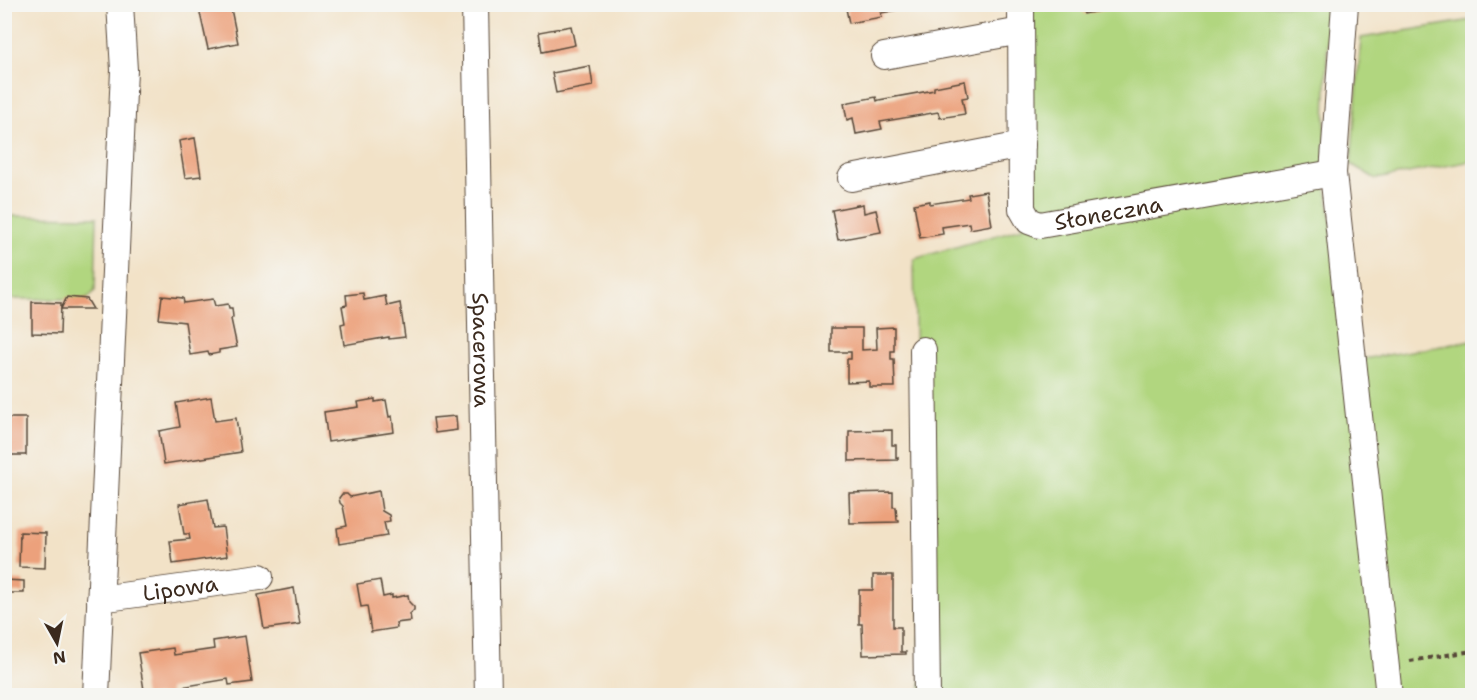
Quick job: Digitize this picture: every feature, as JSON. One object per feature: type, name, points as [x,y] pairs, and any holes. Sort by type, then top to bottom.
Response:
[{"type":"street","points":[[96,696],[124,70],[120,4]]},
{"type":"street","name":"Spacerowa","points":[[475,4],[487,684]]},
{"type":"street","name":"Słoneczna","points":[[1021,4],[1022,208],[1029,221],[1040,225],[1333,173]]},
{"type":"street","points":[[1345,4],[1333,173],[1389,696]]},
{"type":"street","points":[[884,56],[1021,31]]},
{"type":"street","points":[[851,178],[1022,145]]},
{"type":"street","points":[[923,350],[927,696]]},
{"type":"street","name":"Lipowa","points":[[100,599],[260,577]]},
{"type":"path","points":[[1385,664],[1473,651]]},
{"type":"green space","points":[[1021,5],[1328,5],[1324,172],[1351,361],[1472,341],[1472,695],[921,695],[914,259],[1022,228]]},
{"type":"green space","points":[[1472,20],[1472,161],[1376,179],[1351,164],[1361,38]]},
{"type":"green space","points":[[4,216],[97,217],[95,291],[87,299],[5,299]]},
{"type":"building","points":[[198,4],[230,4],[238,43],[208,49]]},
{"type":"building","points":[[845,4],[923,4],[923,6],[881,13],[882,17],[849,23]]},
{"type":"building","points":[[1082,4],[1127,4],[1127,6],[1084,14]]},
{"type":"building","points":[[571,26],[575,45],[542,52],[539,32]]},
{"type":"building","points":[[590,66],[593,86],[556,93],[552,73]]},
{"type":"building","points":[[965,81],[968,97],[962,98],[965,114],[940,118],[938,112],[880,122],[882,129],[856,134],[853,118],[847,120],[844,103],[876,97],[877,101],[934,90],[934,87]]},
{"type":"building","points":[[195,138],[201,176],[185,178],[179,141]]},
{"type":"building","points":[[986,191],[992,225],[970,229],[969,223],[942,227],[943,234],[920,238],[914,204],[969,198],[968,194]]},
{"type":"building","points":[[863,204],[864,213],[876,210],[881,232],[838,240],[832,210]]},
{"type":"building","points":[[363,293],[364,300],[385,296],[387,306],[400,303],[405,337],[389,339],[389,337],[344,345],[341,324],[345,323],[342,306],[347,305],[346,295]]},
{"type":"building","points":[[162,296],[183,298],[184,303],[213,299],[215,306],[228,304],[229,308],[232,308],[233,317],[231,319],[237,347],[219,350],[219,353],[209,355],[208,352],[190,355],[185,322],[159,319]]},
{"type":"building","points":[[67,297],[87,299],[93,309],[61,309]]},
{"type":"building","points":[[32,302],[61,303],[60,334],[32,333]]},
{"type":"building","points":[[894,327],[894,351],[891,351],[891,359],[894,359],[895,387],[869,387],[869,381],[847,382],[847,359],[851,359],[851,352],[831,352],[831,328],[862,328],[862,350],[877,349],[876,328]]},
{"type":"building","points":[[211,397],[215,421],[236,418],[241,452],[164,464],[159,431],[180,427],[176,403]]},
{"type":"building","points":[[375,399],[375,402],[386,400],[389,417],[392,416],[394,432],[328,442],[324,412],[359,407],[358,402]]},
{"type":"building","points":[[456,416],[457,430],[435,433],[433,418]]},
{"type":"building","points":[[4,418],[26,418],[26,455],[4,455]]},
{"type":"building","points":[[892,430],[892,445],[896,445],[898,460],[849,461],[849,431]]},
{"type":"building","points":[[379,491],[382,511],[389,515],[390,521],[384,522],[387,536],[339,544],[337,528],[347,526],[339,498],[342,494],[350,497]]},
{"type":"building","points":[[893,492],[893,507],[896,507],[899,522],[850,523],[849,493]]},
{"type":"building","points":[[208,499],[213,528],[223,527],[227,556],[173,564],[170,541],[190,539],[189,534],[184,534],[179,504]]},
{"type":"building","points":[[20,532],[46,533],[45,568],[19,567]]},
{"type":"building","points":[[873,575],[893,575],[893,627],[901,627],[901,652],[906,652],[906,654],[863,655],[862,624],[859,624],[859,590],[873,590]]},
{"type":"building","points":[[4,580],[24,581],[24,593],[4,593]]},
{"type":"building","points":[[380,580],[383,597],[408,595],[414,610],[410,614],[411,621],[396,623],[397,628],[371,632],[367,606],[361,607],[357,584]]},
{"type":"building","points":[[294,588],[300,624],[264,629],[258,595]]},
{"type":"building","points":[[245,636],[252,682],[229,685],[228,679],[169,689],[170,695],[145,696],[138,653],[173,648],[174,655],[214,649],[213,641]]}]
